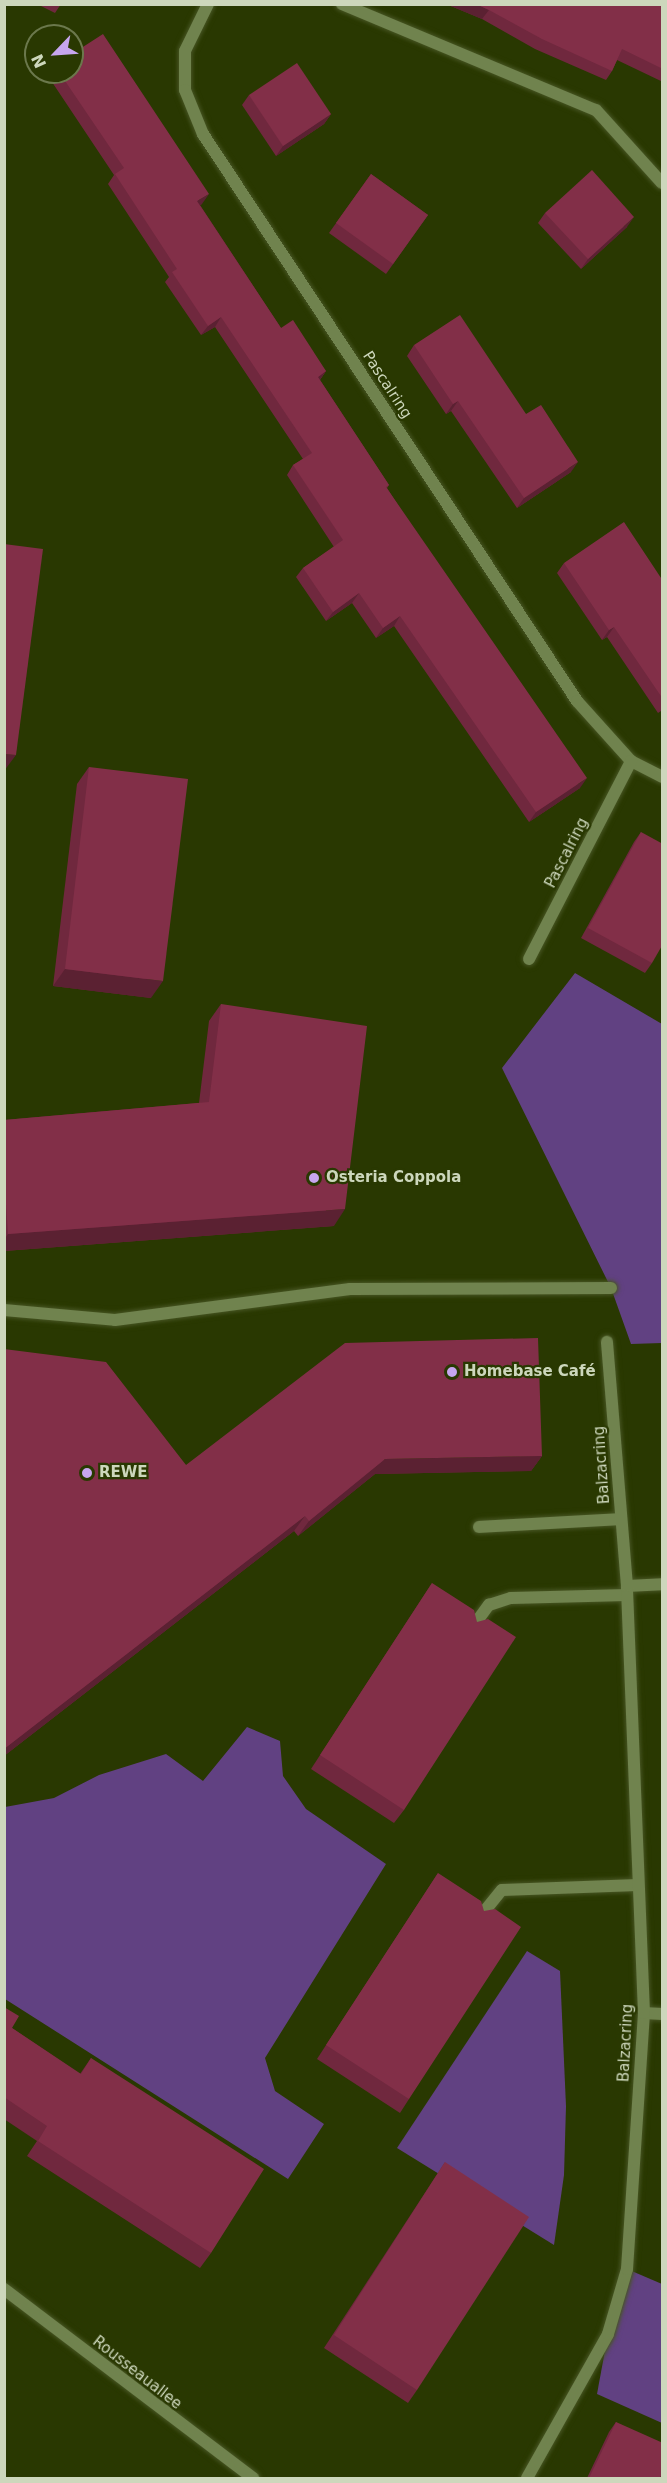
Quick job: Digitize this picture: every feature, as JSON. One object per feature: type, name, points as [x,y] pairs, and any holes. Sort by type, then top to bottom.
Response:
[{"type":"street","name":"Pascalring","points":[[208,4],[185,51],[185,90],[203,134],[577,701],[631,761],[663,777]]},
{"type":"street","points":[[342,4],[596,110],[663,183]]},
{"type":"street","name":"Pascalring","points":[[529,958],[631,761]]},
{"type":"street","points":[[4,1310],[115,1320],[350,1289],[611,1288]]},
{"type":"street","name":"Balzacring","points":[[527,2478],[608,2334],[627,2269],[644,2013],[627,1590],[608,1342]]},
{"type":"street","points":[[478,1527],[621,1519]]},
{"type":"street","points":[[472,1628],[489,1605],[511,1598],[627,1590],[663,1584]]},
{"type":"street","points":[[479,1918],[502,1890],[638,1885]]},
{"type":"street","points":[[644,2013],[663,2014]]},
{"type":"street","name":"Rousseauallee","points":[[4,2289],[253,2478]]},
{"type":"shaded area","points":[[575,973],[662,1024],[662,1343],[631,1344],[611,1288],[502,1068]]},
{"type":"shaded area","points":[[247,1727],[280,1741],[283,1776],[306,1809],[386,1864],[265,2058],[275,2091],[324,2124],[288,2179],[5,1999],[5,1807],[54,1798],[99,1775],[166,1754],[203,1781]]},
{"type":"shaded area","points":[[527,1951],[560,1971],[566,2106],[564,2175],[554,2245],[397,2148]]},
{"type":"shaded area","points":[[627,2269],[662,2284],[662,2423],[597,2394],[608,2334]]},
{"type":"building","points":[[476,4],[663,4],[663,69],[622,49],[612,71],[542,39]]},
{"type":"building","points":[[103,34],[209,194],[197,201],[281,328],[293,320],[326,371],[318,377],[389,485],[386,487],[587,778],[536,812],[400,616],[383,628],[359,593],[333,612],[303,568],[343,540],[293,465],[312,453],[221,317],[208,326],[172,272],[177,269],[115,174],[124,168],[67,84],[84,84],[84,46]]},
{"type":"building","points":[[297,63],[331,114],[283,146],[249,95]]},
{"type":"building","points":[[592,170],[634,217],[588,259],[545,213]]},
{"type":"building","points":[[371,174],[428,215],[393,264],[336,223]]},
{"type":"building","points":[[460,315],[526,414],[541,405],[578,462],[524,498],[458,401],[453,404],[414,345]]},
{"type":"building","points":[[624,522],[663,581],[663,699],[614,627],[609,630],[564,563]]},
{"type":"building","points":[[4,544],[43,549],[16,755],[4,754]]},
{"type":"building","points":[[89,767],[188,779],[163,981],[65,969]]},
{"type":"building","points":[[641,832],[663,844],[663,944],[652,963],[588,928]]},
{"type":"building","points":[[221,1004],[367,1026],[345,1209],[8,1234],[4,1175],[4,1120],[209,1102]]},
{"type":"building","points":[[538,1338],[542,1456],[385,1459],[309,1521],[305,1516],[4,1749],[4,1349],[106,1362],[186,1465],[345,1343]]},
{"type":"building","points":[[432,1583],[474,1610],[477,1622],[488,1619],[516,1637],[404,1810],[320,1755]]},
{"type":"building","points":[[438,1873],[481,1901],[484,1911],[495,1909],[521,1927],[409,2099],[326,2045]]},
{"type":"building","points":[[4,2007],[19,2016],[12,2028],[81,2074],[91,2058],[264,2169],[211,2253],[38,2141],[47,2126],[4,2097]]},
{"type":"building","points":[[445,2162],[529,2217],[417,2390],[334,2335]]},
{"type":"building","points":[[616,2422],[663,2443],[663,2472],[660,2478],[589,2478]]},
{"type":"place","name":"Osteria Coppola","points":[[314,1178]]},
{"type":"place","name":"Homebase Café","points":[[452,1372]]},
{"type":"place","name":"REWE","points":[[87,1473]]}]
